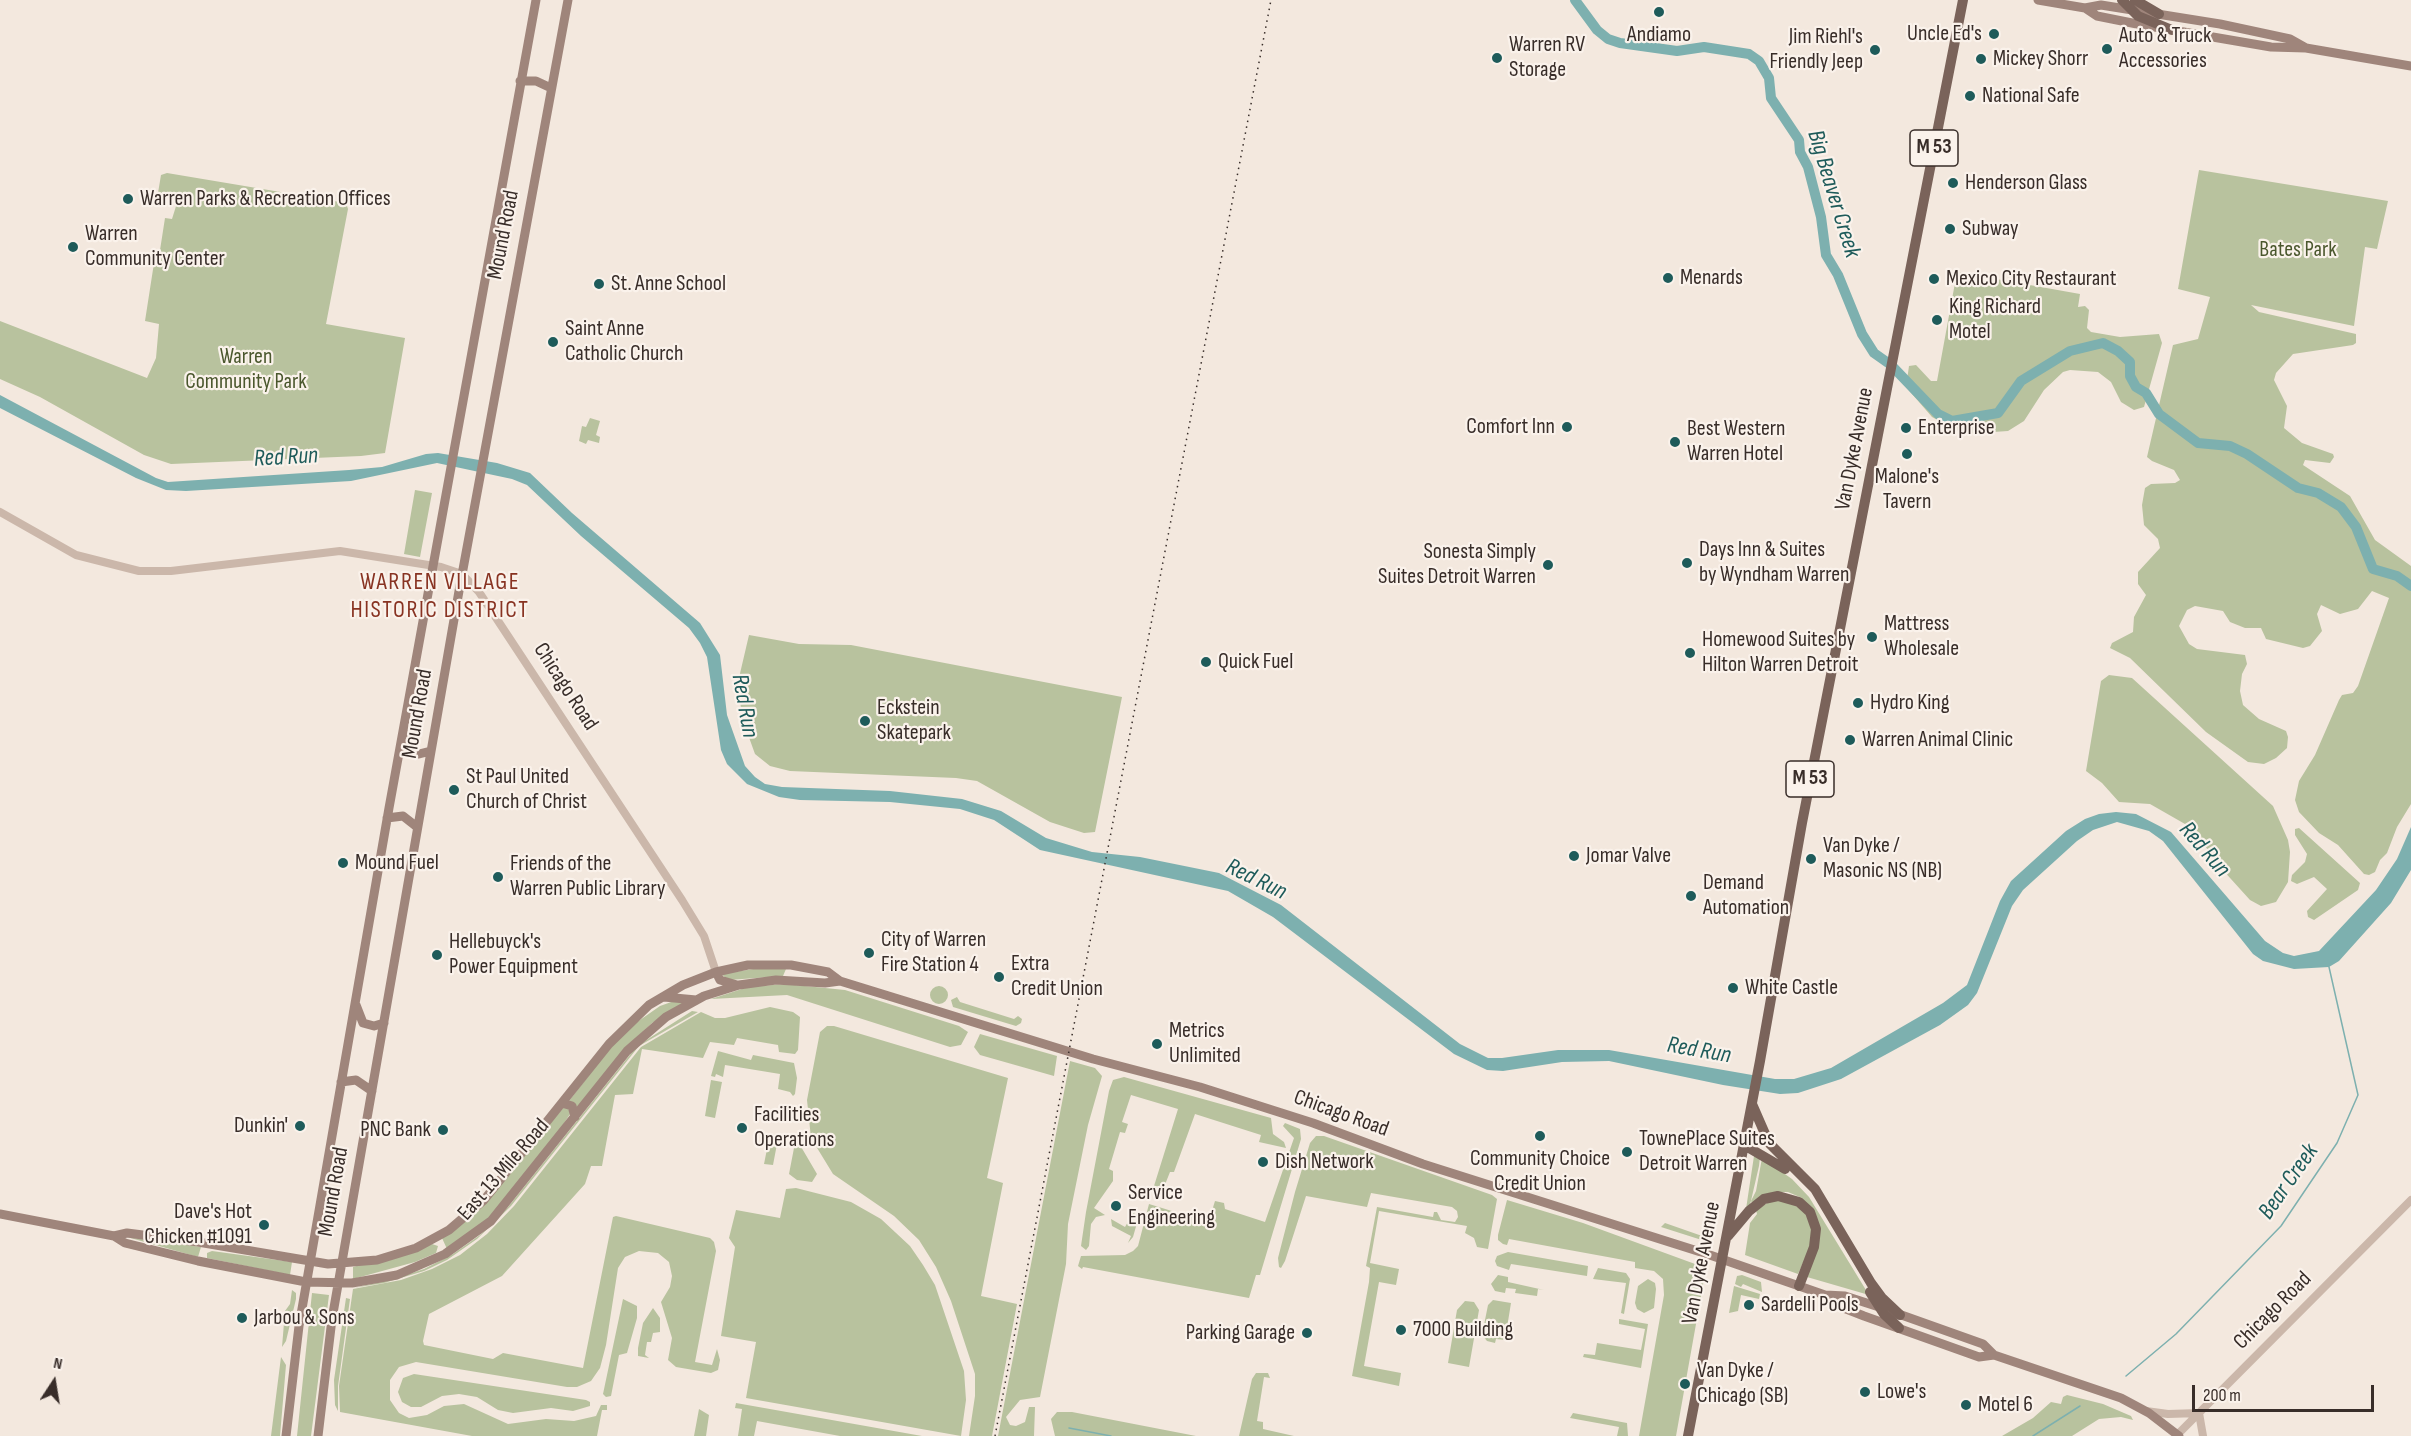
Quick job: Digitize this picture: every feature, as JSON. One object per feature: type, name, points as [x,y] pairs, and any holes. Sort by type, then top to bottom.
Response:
[{"type":"main road","name":"Mound Road","points":[[286,1436],[306,1282],[402,730],[519,81],[536,0]]},
{"type":"main road","name":"Mound Road","points":[[318,1436],[338,1283],[417,827],[483,455],[568,0]]},
{"type":"main road","name":"Van Dyke Avenue","points":[[1688,1436],[1723,1260],[1802,823],[1964,0]]},
{"type":"main road","points":[[2038,0],[2085,8],[2128,3],[2159,14],[2290,39],[2306,48]]},
{"type":"main road","points":[[2128,3],[2138,16],[2172,30]]},
{"type":"main road","points":[[2085,8],[2097,16],[2172,30],[2280,48],[2306,48],[2411,66]]},
{"type":"main road","points":[[519,81],[536,81],[551,88]]},
{"type":"main road","points":[[402,730],[407,747],[412,752],[431,750]]},
{"type":"main road","points":[[387,818],[403,816],[417,827]]},
{"type":"main road","name":"Chicago Road","points":[[716,972],[755,965],[791,965],[828,972],[840,981],[1093,1059],[1200,1087],[1318,1125],[1423,1164],[1825,1295],[1845,1296],[1879,1307],[1983,1344],[1994,1355]]},
{"type":"main road","points":[[716,972],[720,980],[739,985]]},
{"type":"main road","name":"East 13 Mile Road","points":[[114,1236],[128,1233],[310,1262],[342,1263],[392,1256],[433,1239],[467,1216],[483,1200],[623,1028],[662,997],[716,972]]},
{"type":"main road","name":"Chicago Road","points":[[739,985],[776,980],[825,983],[840,981]]},
{"type":"main road","name":"East 13 Mile Road","points":[[0,1214],[114,1236],[125,1243],[204,1262],[306,1282],[338,1283],[388,1277],[438,1258],[463,1243],[491,1221],[635,1044],[666,1017],[696,1000],[739,985]]},
{"type":"main road","points":[[662,997],[696,1000]]},
{"type":"main road","points":[[355,1003],[363,1023],[374,1026],[384,1023]]},
{"type":"main road","points":[[341,1082],[356,1080],[372,1091]]},
{"type":"main road","points":[[562,1102],[572,1106],[575,1118]]},
{"type":"main road","points":[[1752,1104],[1769,1143],[1815,1189],[1871,1283],[1882,1298],[1900,1315]]},
{"type":"main road","points":[[1744,1145],[1783,1167],[1807,1187],[1879,1307],[1899,1328]]},
{"type":"main road","points":[[1726,1239],[1749,1211],[1764,1199],[1786,1196],[1799,1202],[1810,1212],[1816,1229],[1814,1247],[1799,1286]]},
{"type":"main road","points":[[433,1239],[442,1246],[438,1258]]},
{"type":"main road","points":[[204,1262],[202,1255],[206,1250],[241,1254],[245,1250]]},
{"type":"main road","name":"Chicago Road","points":[[1825,1295],[1841,1307],[1979,1357],[1994,1355],[2110,1393],[2144,1410],[2178,1435]]},
{"type":"street","points":[[0,512],[76,555],[139,571],[171,571],[340,551],[431,565],[462,574]]},
{"type":"street","name":"Chicago Road","points":[[462,574],[474,585],[682,900],[704,936],[716,972]]},
{"type":"street","name":"Chicago Road","points":[[2178,1435],[2411,1200]]},
{"type":"street","points":[[2144,1410],[2168,1414],[2199,1413],[2203,1436]]},
{"type":"green space","name":"Bates Park","points":[[2199,170],[2388,201],[2377,249],[2365,247],[2354,326],[2251,305],[2259,312],[2356,334],[2356,343],[2353,345],[2293,354],[2276,373],[2274,380],[2287,406],[2284,428],[2302,443],[2333,454],[2334,457],[2330,463],[2305,460],[2303,465],[2350,496],[2375,540],[2411,566],[2411,804],[2397,827],[2387,853],[2380,860],[2375,872],[2369,875],[2364,874],[2338,845],[2319,833],[2299,812],[2295,800],[2299,781],[2315,755],[2339,700],[2342,695],[2353,693],[2358,686],[2389,598],[2372,591],[2358,609],[2340,614],[2321,605],[2317,614],[2322,631],[2310,646],[2303,648],[2266,639],[2261,628],[2245,628],[2230,622],[2223,611],[2195,606],[2187,610],[2179,626],[2189,644],[2197,649],[2245,655],[2247,664],[2242,674],[2240,691],[2243,705],[2259,719],[2286,731],[2287,748],[2276,758],[2264,764],[2248,762],[2206,732],[2130,658],[2110,648],[2112,643],[2133,632],[2134,617],[2146,595],[2138,584],[2138,572],[2160,548],[2158,539],[2144,525],[2142,505],[2145,488],[2151,484],[2175,483],[2180,480],[2174,470],[2147,457],[2173,345],[2198,339],[2210,297],[2178,289]]},
{"type":"green space","name":"Warren Community Park","points":[[167,173],[346,203],[348,209],[326,324],[405,338],[385,453],[171,464],[144,455],[40,397],[0,379],[0,321],[147,378],[156,358],[159,324],[145,321],[154,263],[158,263],[165,218],[172,219],[177,203],[176,196],[158,193],[161,175]]},
{"type":"green space","points":[[1957,272],[2080,294],[2078,307],[2085,306],[2089,310],[2087,328],[2091,332],[2120,337],[2159,334],[2162,343],[2144,407],[2134,410],[2121,402],[2111,382],[2098,372],[2070,370],[2063,372],[2044,390],[2024,421],[2008,431],[1964,434],[1932,417],[1906,387],[1909,366],[1916,365],[1931,381],[1937,381]]},
{"type":"green space","points":[[590,418],[600,421],[596,435],[600,437],[599,443],[588,440],[586,444],[579,441],[582,426],[586,427]]},
{"type":"green space","points":[[415,490],[432,493],[420,557],[404,554]]},
{"type":"green space","points":[[749,635],[799,644],[851,645],[1122,697],[1095,832],[1084,833],[1050,822],[977,781],[956,778],[790,771],[770,766],[755,754],[742,718],[738,682]]},
{"type":"green space","points":[[2109,675],[2132,678],[2273,806],[2288,840],[2290,852],[2288,882],[2276,902],[2261,906],[2250,900],[2221,868],[2192,828],[2150,804],[2119,802],[2102,783],[2086,771],[2101,681]]},
{"type":"green space","points":[[2299,828],[2360,883],[2358,890],[2314,920],[2308,917],[2307,911],[2327,889],[2314,877],[2297,884],[2291,881],[2292,875],[2305,862],[2307,854],[2295,835],[2295,829]]},
{"type":"green space","points":[[760,968],[786,969],[783,976],[729,980],[721,974]]},
{"type":"green space","points":[[785,984],[845,990],[959,1026],[968,1032],[961,1045],[950,1047],[787,995],[711,999],[748,987]]},
{"type":"green space","points":[[939,986],[945,989],[948,995],[945,1001],[939,1004],[933,1001],[930,995],[933,989]]},
{"type":"green space","points":[[957,997],[960,1002],[1014,1019],[1018,1016],[1022,1019],[1021,1023],[1016,1026],[953,1007],[951,1000]]},
{"type":"green space","points":[[674,1001],[683,1003],[652,1023],[636,1038],[578,1108],[569,1101],[613,1044],[630,1027],[660,1006]]},
{"type":"green space","points":[[770,1007],[793,1012],[800,1017],[798,1050],[795,1054],[779,1052],[778,1045],[737,1038],[734,1045],[710,1042],[703,1058],[642,1049],[633,1094],[615,1095],[602,1166],[591,1166],[585,1184],[502,1276],[429,1314],[423,1341],[424,1345],[493,1359],[503,1353],[583,1368],[613,1217],[616,1216],[710,1238],[714,1242],[716,1251],[695,1362],[712,1365],[717,1349],[720,1360],[718,1370],[711,1373],[676,1367],[668,1360],[672,1338],[661,1302],[670,1287],[672,1276],[669,1262],[658,1253],[639,1251],[625,1257],[618,1268],[606,1345],[600,1368],[591,1381],[577,1387],[567,1387],[416,1362],[399,1367],[390,1380],[390,1400],[399,1413],[409,1418],[427,1415],[444,1406],[464,1404],[508,1424],[546,1419],[574,1421],[596,1416],[601,1405],[607,1405],[607,1410],[602,1410],[597,1436],[472,1436],[340,1412],[339,1386],[353,1289],[401,1280],[432,1269],[460,1255],[487,1234],[514,1206],[641,1047],[701,1012],[715,1018],[725,1018]]},
{"type":"green space","points":[[692,1011],[698,1012],[639,1046],[511,1206],[477,1239],[447,1260],[424,1271],[384,1283],[353,1288],[424,1269],[453,1254],[480,1235],[508,1207],[637,1046]]},
{"type":"green space","points":[[827,1026],[834,1026],[1008,1078],[987,1178],[1003,1183],[981,1296],[1017,1304],[992,1436],[969,1436],[975,1396],[975,1374],[951,1301],[936,1267],[919,1240],[894,1216],[833,1174],[811,1138],[807,1100],[820,1032]]},
{"type":"green space","points":[[980,1034],[1057,1056],[1054,1076],[980,1055],[974,1047]]},
{"type":"green space","points":[[718,1051],[751,1060],[753,1055],[794,1063],[797,1078],[795,1094],[793,1096],[790,1092],[778,1089],[780,1074],[725,1065],[723,1077],[716,1074],[715,1077],[711,1076]]},
{"type":"green space","points":[[1070,1061],[1095,1068],[1102,1076],[1088,1125],[1068,1224],[1066,1264],[1040,1397],[1020,1400],[1006,1417],[1010,1425],[1016,1426],[1025,1422],[1029,1407],[1035,1407],[1034,1436],[998,1436]]},
{"type":"green space","points":[[1124,1077],[1271,1118],[1273,1134],[1284,1142],[1286,1148],[1259,1142],[1261,1135],[1195,1114],[1174,1172],[1170,1172],[1164,1187],[1154,1186],[1178,1109],[1131,1095],[1122,1122],[1128,1124],[1125,1133],[1120,1132],[1109,1169],[1113,1171],[1113,1181],[1094,1208],[1105,1215],[1096,1217],[1091,1224],[1089,1246],[1086,1250],[1081,1246],[1109,1091],[1113,1080]]},
{"type":"green space","points":[[711,1080],[722,1082],[715,1118],[705,1116]]},
{"type":"green space","points":[[564,1107],[568,1107],[570,1114],[551,1143],[486,1221],[447,1249],[442,1238],[459,1226]]},
{"type":"green space","points":[[1285,1123],[1300,1129],[1301,1139],[1260,1275],[1256,1275],[1249,1298],[1083,1267],[1082,1269],[1078,1266],[1081,1256],[1125,1255],[1133,1251],[1138,1246],[1149,1204],[1201,1220],[1204,1215],[1210,1217],[1215,1201],[1224,1203],[1225,1209],[1265,1222],[1294,1138],[1283,1126]]},
{"type":"green space","points":[[770,1134],[787,1137],[786,1144],[777,1144],[773,1165],[764,1164]]},
{"type":"green space","points":[[1316,1136],[1324,1136],[1492,1195],[1497,1199],[1488,1249],[1477,1247],[1474,1238],[1465,1233],[1467,1226],[1379,1211],[1370,1263],[1399,1269],[1396,1285],[1379,1282],[1364,1366],[1401,1373],[1399,1386],[1352,1376],[1369,1282],[1370,1268],[1366,1266],[1377,1207],[1433,1217],[1434,1212],[1437,1212],[1441,1220],[1455,1222],[1458,1217],[1457,1211],[1452,1207],[1371,1193],[1367,1207],[1306,1196],[1285,1261],[1281,1268],[1279,1267],[1278,1258],[1295,1192],[1310,1143]]},
{"type":"green space","points":[[800,1145],[817,1174],[812,1182],[797,1180],[789,1174],[794,1148]]},
{"type":"green space","points":[[1754,1156],[1760,1157],[1759,1166],[1750,1205],[1746,1209]]},
{"type":"green space","points":[[1762,1158],[1792,1179],[1809,1197],[1869,1295],[1807,1277],[1817,1246],[1802,1198],[1788,1192],[1774,1192],[1752,1203],[1751,1201],[1756,1191]]},
{"type":"green space","points":[[796,1188],[851,1202],[881,1219],[910,1246],[923,1265],[935,1285],[964,1371],[966,1400],[961,1436],[746,1398],[756,1342],[721,1336],[735,1247],[729,1238],[736,1210],[780,1218],[786,1189]]},
{"type":"green space","points":[[1507,1200],[1583,1223],[1706,1268],[1676,1436],[1639,1436],[1664,1295],[1663,1279],[1654,1271],[1635,1268],[1635,1262],[1509,1239],[1507,1245],[1503,1244],[1498,1240],[1498,1235]]},
{"type":"green space","points":[[1780,1200],[1797,1206],[1807,1215],[1812,1230],[1811,1245],[1798,1274],[1745,1255],[1750,1223],[1757,1214],[1756,1210],[1769,1202]]},
{"type":"green space","points":[[1135,1210],[1133,1221],[1137,1223],[1133,1237],[1128,1243],[1131,1236],[1112,1226],[1111,1219],[1125,1227]]},
{"type":"green space","points":[[1713,1220],[1711,1235],[1708,1242],[1661,1227],[1665,1223],[1705,1237],[1706,1240],[1710,1237],[1707,1235],[1709,1223]]},
{"type":"green space","points":[[127,1237],[201,1247],[198,1257]]},
{"type":"green space","points":[[432,1244],[438,1246],[436,1253],[415,1262],[353,1279],[353,1267]]},
{"type":"green space","points":[[212,1251],[292,1262],[290,1275],[207,1258],[207,1253]]},
{"type":"green space","points":[[1508,1252],[1588,1266],[1587,1276],[1511,1264],[1509,1270],[1497,1266],[1495,1261],[1497,1256]]},
{"type":"green space","points":[[1598,1268],[1626,1273],[1630,1279],[1624,1314],[1621,1313],[1626,1283],[1593,1279]]},
{"type":"green space","points":[[1498,1275],[1508,1277],[1508,1282],[1544,1290],[1538,1289],[1537,1296],[1515,1293],[1516,1289],[1506,1288],[1505,1293],[1495,1291],[1491,1284]]},
{"type":"green space","points":[[1742,1275],[1761,1282],[1762,1292],[1743,1284],[1741,1287],[1735,1284],[1737,1276]]},
{"type":"green space","points":[[1648,1279],[1655,1283],[1654,1308],[1644,1313],[1637,1309],[1635,1303],[1638,1286]]},
{"type":"green space","points":[[1734,1286],[1760,1294],[1759,1299],[1741,1295],[1738,1311],[1729,1313]]},
{"type":"green space","points":[[292,1290],[296,1293],[296,1299],[286,1341],[282,1347],[285,1311],[290,1304]]},
{"type":"green space","points":[[312,1293],[329,1295],[311,1436],[297,1436]]},
{"type":"green space","points":[[346,1298],[350,1299],[338,1386],[338,1411],[335,1405],[334,1380]]},
{"type":"green space","points":[[623,1299],[637,1306],[637,1318],[627,1353],[619,1355],[611,1396],[606,1397],[603,1394]]},
{"type":"green space","points":[[1493,1300],[1511,1303],[1505,1340],[1496,1339],[1495,1343],[1487,1341],[1482,1335],[1488,1305]]},
{"type":"green space","points":[[1465,1301],[1474,1302],[1479,1310],[1469,1367],[1448,1363],[1457,1310]]},
{"type":"green space","points":[[653,1308],[660,1318],[660,1332],[653,1333],[651,1342],[647,1342],[645,1355],[649,1358],[638,1356],[643,1323]]},
{"type":"green space","points":[[1619,1319],[1648,1324],[1641,1368],[1583,1357],[1584,1354],[1595,1355],[1597,1343],[1641,1350],[1645,1329],[1619,1324]]},
{"type":"green space","points":[[281,1357],[286,1365],[280,1436],[271,1436]]},
{"type":"green space","points":[[1256,1373],[1268,1373],[1270,1378],[1264,1377],[1257,1421],[1263,1422],[1263,1429],[1294,1436],[1239,1436],[1252,1379]]},
{"type":"green space","points":[[414,1374],[586,1400],[590,1402],[590,1406],[573,1411],[551,1408],[513,1413],[498,1410],[477,1397],[459,1394],[442,1396],[421,1407],[411,1407],[402,1402],[398,1392],[403,1378]]},
{"type":"green space","points":[[2067,1395],[2103,1404],[2131,1416],[2133,1420],[2121,1417],[2099,1419],[2072,1436],[2002,1436],[2033,1418],[2051,1402],[2061,1404],[2063,1397]]},
{"type":"green space","points":[[736,1403],[922,1436],[840,1436],[757,1421],[754,1436],[738,1436],[742,1409],[735,1408]]},
{"type":"green space","points":[[699,1409],[709,1415],[706,1436],[694,1436]]},
{"type":"green space","points":[[1057,1412],[1072,1412],[1196,1436],[1055,1436],[1051,1419]]},
{"type":"green space","points":[[1573,1413],[1627,1423],[1628,1436],[1617,1436],[1619,1427],[1570,1418]]},
{"type":"water","name":"Red Run","points":[[0,395],[156,478],[168,482],[382,467],[426,454],[438,453],[497,463],[530,473],[572,513],[700,623],[720,655],[727,715],[745,766],[765,784],[782,787],[890,791],[962,799],[1001,811],[1046,838],[1092,852],[1140,857],[1219,873],[1281,905],[1460,1044],[1488,1058],[1558,1050],[1609,1050],[1775,1079],[1794,1079],[1831,1068],[1943,1003],[1967,985],[2000,901],[2011,881],[2066,831],[2085,819],[2099,814],[2116,812],[2136,814],[2171,832],[2265,941],[2283,953],[2294,956],[2319,951],[2376,890],[2397,859],[2411,827],[2411,870],[2391,903],[2339,961],[2329,967],[2294,969],[2263,961],[2253,954],[2163,841],[2149,831],[2117,822],[2093,830],[2077,841],[2023,890],[2012,906],[1977,993],[1968,1005],[1940,1025],[1841,1079],[1798,1093],[1780,1094],[1723,1085],[1609,1061],[1562,1062],[1503,1071],[1487,1070],[1454,1054],[1273,917],[1228,891],[1040,850],[994,820],[960,809],[890,802],[800,800],[779,797],[747,784],[727,764],[721,750],[707,657],[689,628],[581,536],[527,485],[512,479],[437,463],[351,481],[186,491],[166,490],[136,478],[0,408]]},
{"type":"waterway","name":"Big Beaver Creek","points":[[1575,0],[1597,30],[1608,39],[1620,43],[1677,51],[1704,47],[1749,54],[1759,61],[1769,78],[1771,98],[1799,140],[1800,152],[1808,167],[1821,217],[1826,255],[1838,275],[1862,334],[1874,353],[1891,365],[1938,414],[1952,421],[1998,413],[2021,381],[2070,351],[2103,343],[2118,351],[2130,362],[2130,376],[2136,387],[2146,393],[2159,414],[2198,443],[2230,446],[2247,454],[2298,488],[2318,493],[2341,507],[2356,527],[2373,569],[2397,576],[2411,586]]},
{"type":"waterway","name":"Bear Creek","points":[[2126,1376],[2176,1334],[2281,1226],[2337,1143],[2358,1095],[2329,967]]},
{"type":"waterway","name":"Bear Creek","points":[[2033,1436],[2080,1406]]},
{"type":"waterway","name":"Bear Creek","points":[[1069,1428],[1111,1436]]},
{"type":"railway","points":[[995,1436],[1271,0]]},
{"type":"place","name":"Andiamo","points":[[1659,12]]},
{"type":"place","name":"Uncle Ed's","points":[[1994,34]]},
{"type":"place","name":"Auto & Truck Accessories","points":[[2107,49]]},
{"type":"place","name":"Jim Riehl's Friendly Jeep","points":[[1875,50]]},
{"type":"place","name":"Warren RV Storage","points":[[1497,58]]},
{"type":"place","name":"Mickey Shorr","points":[[1981,59]]},
{"type":"place","name":"National Safe","points":[[1970,96]]},
{"type":"place","name":"Henderson Glass","points":[[1953,183]]},
{"type":"place","name":"Warren Parks & Recreation Offices","points":[[128,199]]},
{"type":"place","name":"Subway","points":[[1950,229]]},
{"type":"place","name":"Warren Community Center","points":[[73,247]]},
{"type":"place","name":"Menards","points":[[1668,278]]},
{"type":"place","name":"Mexico City Restaurant","points":[[1934,279]]},
{"type":"place","name":"St. Anne School","points":[[599,284]]},
{"type":"place","name":"King Richard Motel","points":[[1937,320]]},
{"type":"place","name":"Saint Anne Catholic Church","points":[[553,342]]},
{"type":"place","name":"Comfort Inn","points":[[1567,427]]},
{"type":"place","name":"Enterprise","points":[[1906,428]]},
{"type":"place","name":"Best Western Warren Hotel","points":[[1675,442]]},
{"type":"place","name":"Malone's Tavern","points":[[1907,454]]},
{"type":"place","name":"Days Inn & Suites by Wyndham Warren","points":[[1687,563]]},
{"type":"place","name":"Sonesta Simply Suites Detroit Warren","points":[[1548,565]]},
{"type":"place","name":"Mattress Wholesale","points":[[1872,637]]},
{"type":"place","name":"Homewood Suites by Hilton Warren Detroit","points":[[1690,653]]},
{"type":"place","name":"Quick Fuel","points":[[1206,662]]},
{"type":"place","name":"Hydro King","points":[[1858,703]]},
{"type":"place","name":"Eckstein Skatepark","points":[[865,721]]},
{"type":"place","name":"Warren Animal Clinic","points":[[1850,740]]},
{"type":"place","name":"St Paul United Church of Christ","points":[[454,790]]},
{"type":"place","name":"Jomar Valve","points":[[1574,856]]},
{"type":"place","name":"Van Dyke / Masonic NS (NB)","points":[[1811,859]]},
{"type":"place","name":"Mound Fuel","points":[[343,863]]},
{"type":"place","name":"Friends of the Warren Public Library","points":[[498,877]]},
{"type":"place","name":"Demand Automation","points":[[1691,896]]},
{"type":"place","name":"City of Warren Fire Station 4","points":[[869,953]]},
{"type":"place","name":"Hellebuyck's Power Equipment","points":[[437,955]]},
{"type":"place","name":"Extra Credit Union","points":[[999,977]]},
{"type":"place","name":"White Castle","points":[[1733,988]]},
{"type":"place","name":"Metrics Unlimited","points":[[1157,1044]]},
{"type":"place","name":"Dunkin'","points":[[300,1126]]},
{"type":"place","name":"Facilities Operations","points":[[742,1128]]},
{"type":"place","name":"PNC Bank","points":[[443,1130]]},
{"type":"place","name":"Community Choice Credit Union","points":[[1540,1136]]},
{"type":"place","name":"TownePlace Suites Detroit Warren","points":[[1627,1152]]},
{"type":"place","name":"Dish Network","points":[[1263,1162]]},
{"type":"place","name":"Service Engineering","points":[[1116,1206]]},
{"type":"place","name":"Dave's Hot Chicken #1091","points":[[264,1225]]},
{"type":"place","name":"Sardelli Pools","points":[[1749,1305]]},
{"type":"place","name":"Jarbou & Sons","points":[[242,1318]]},
{"type":"place","name":"7000 Building","points":[[1401,1330]]},
{"type":"place","name":"Parking Garage","points":[[1307,1333]]},
{"type":"place","name":"Van Dyke / Chicago (SB)","points":[[1685,1384]]},
{"type":"place","name":"Lowe's","points":[[1865,1392]]},
{"type":"place","name":"Motel 6","points":[[1966,1405]]},
{"type":"district","name":"WARREN VILLAGE HISTORIC DISTRICT","points":[[440,597]]}]
